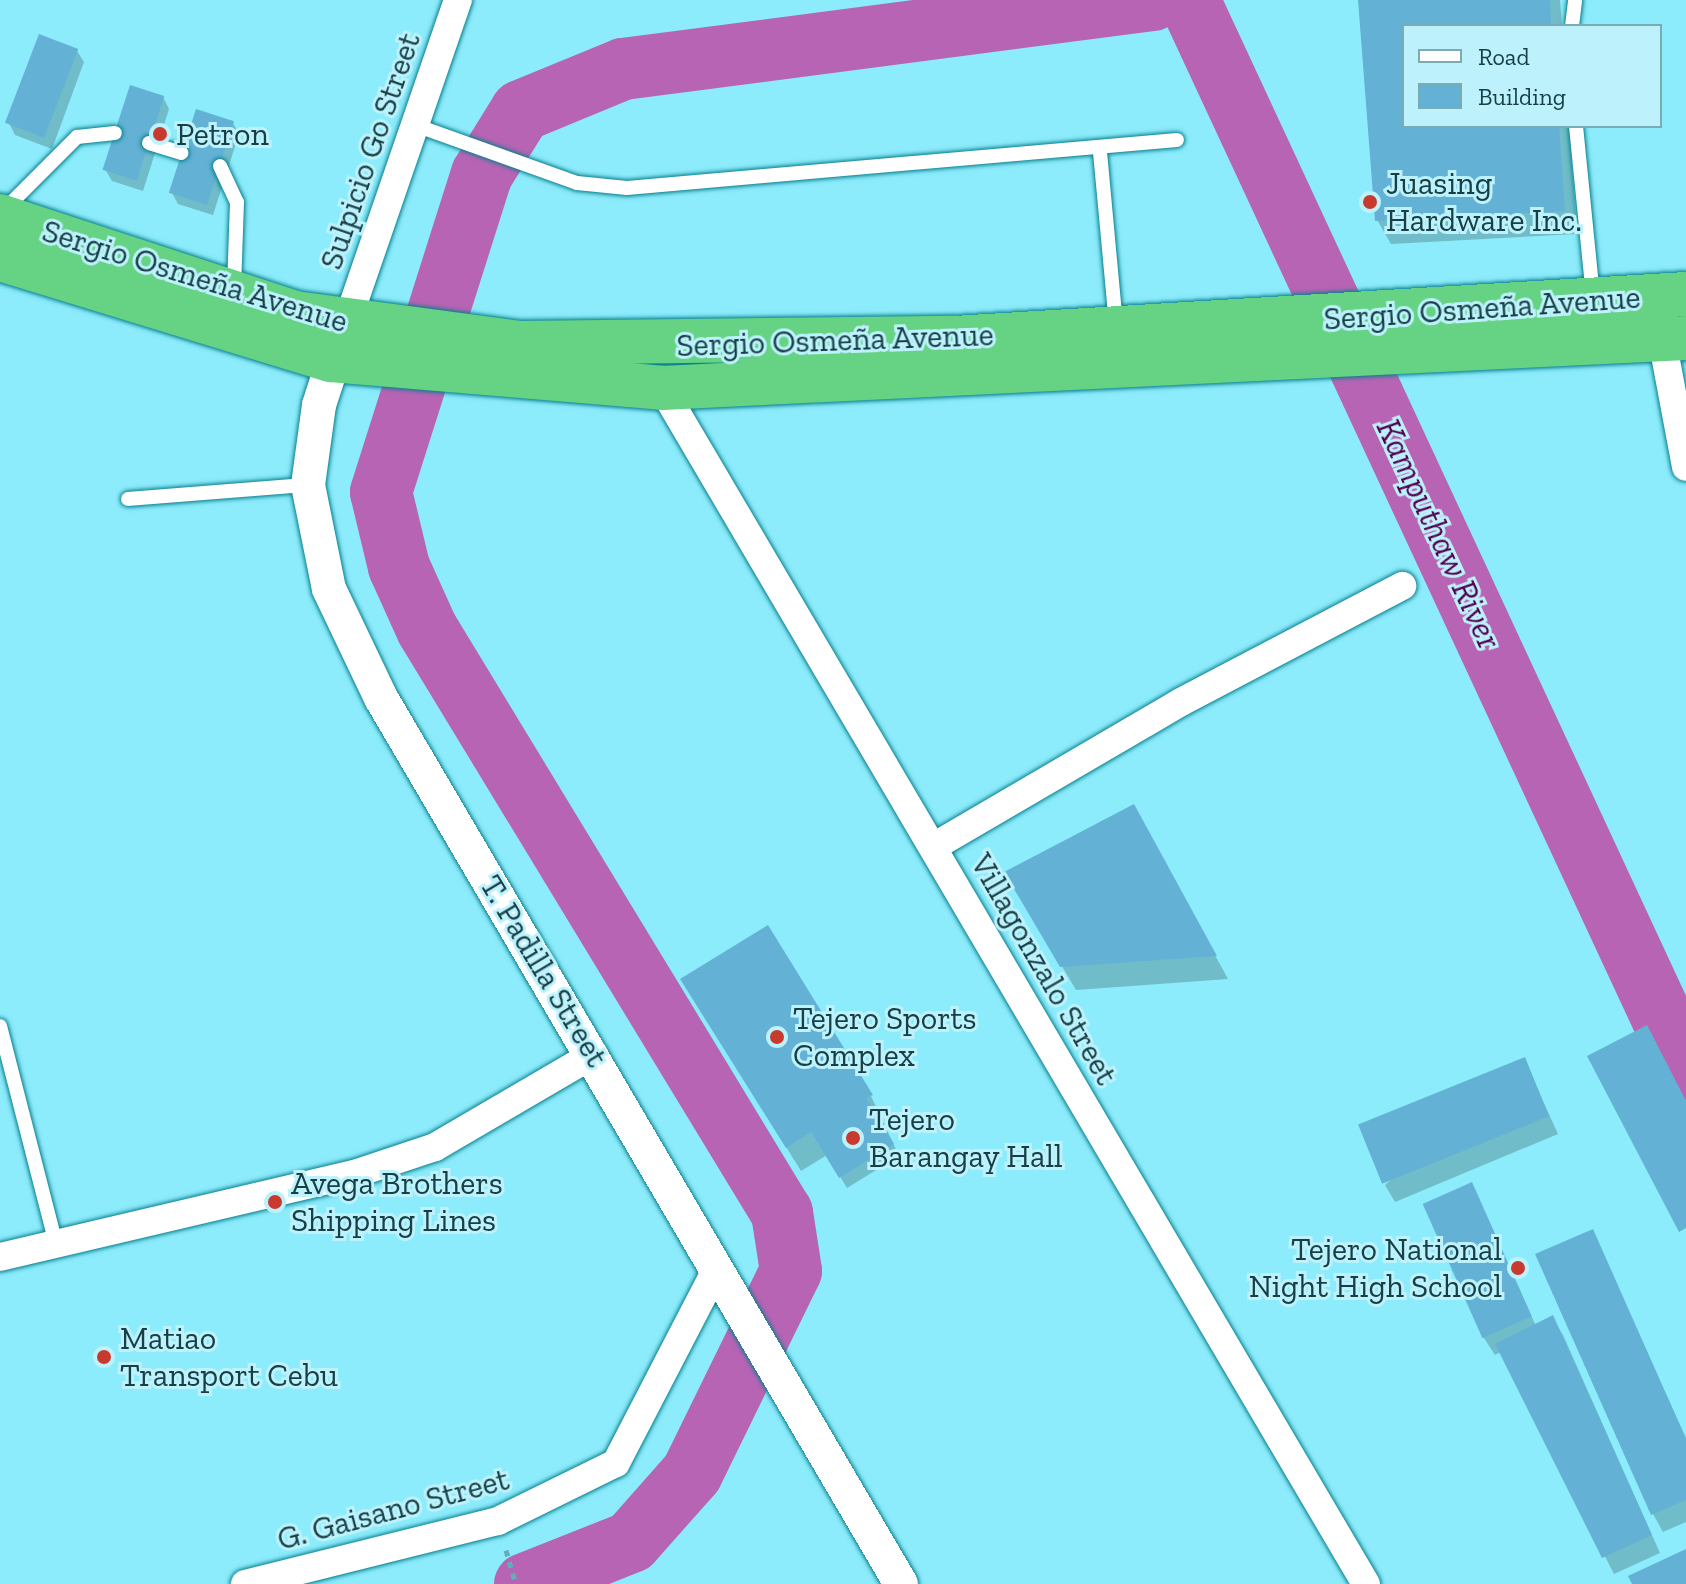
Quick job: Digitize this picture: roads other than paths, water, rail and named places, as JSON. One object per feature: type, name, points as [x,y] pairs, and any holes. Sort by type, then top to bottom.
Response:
[{"type":"highway","name":"Sergio Osmeña Avenue","points":[[0,215],[233,295],[338,342]]},
{"type":"highway","name":"Sergio Osmeña Avenue","points":[[0,259],[338,342],[662,388],[1284,342],[1369,317],[1686,294]]},
{"type":"highway","name":"Sergio Osmeña Avenue","points":[[452,356],[653,346],[1117,331],[1284,342],[1388,356],[1674,339]]},
{"type":"street","name":"Sulpicio Go Street","points":[[338,342],[458,0]]},
{"type":"street","points":[[1674,339],[1686,467]]},
{"type":"street","name":"T. Padilla Street","points":[[338,342],[308,485],[329,589],[381,698],[783,1375],[901,1584]]},
{"type":"street","name":"Villagonzalo Street","points":[[662,388],[1366,1584]]},
{"type":"street","points":[[933,847],[1181,702],[1402,586]]},
{"type":"street","points":[[0,1257],[354,1174],[435,1147],[594,1054]]},
{"type":"street","name":"G. Gaisano Street","points":[[245,1584],[498,1521],[616,1463],[717,1268]]},
{"type":"lane","points":[[1572,24],[1575,0]]},
{"type":"lane","points":[[415,125],[532,170],[627,188],[1100,152],[1177,140]]},
{"type":"lane","points":[[1576,128],[1593,300]]},
{"type":"lane","points":[[0,215],[77,137],[115,133]]},
{"type":"lane","points":[[149,143],[182,153]]},
{"type":"lane","points":[[1100,152],[1117,331]]},
{"type":"lane","points":[[220,166],[237,202],[233,295]]},
{"type":"lane","points":[[128,499],[308,485]]},
{"type":"lane","points":[[0,1026],[56,1244]]},
{"type":"waterway","points":[[525,1584],[631,1542],[692,1473],[791,1271],[782,1213],[427,629],[399,567],[381,492],[482,174],[521,111],[623,69],[1153,0]]},
{"type":"waterway","name":"Kamputhaw River","points":[[1189,0],[1686,1069]]},
{"type":"place","name":"Petron","points":[[160,134]]},
{"type":"place","name":"Juasing Hardware Inc.","points":[[1370,202]]},
{"type":"place","name":"Tejero Sports Complex","points":[[777,1037]]},
{"type":"place","name":"Tejero Barangay Hall","points":[[853,1138]]},
{"type":"place","name":"Avega Brothers Shipping Lines","points":[[275,1202]]},
{"type":"place","name":"Tejero National Night High School","points":[[1518,1268]]},
{"type":"place","name":"Matiao Transport Cebu","points":[[104,1357]]}]
